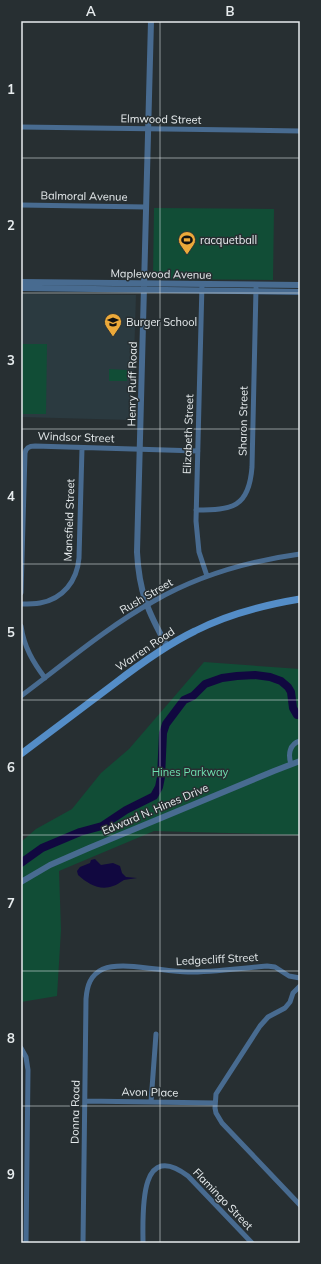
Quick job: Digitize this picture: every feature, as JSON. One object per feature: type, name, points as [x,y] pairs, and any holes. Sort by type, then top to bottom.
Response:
[{"type":"main road","name":"Warren Road","points":[[21,754],[140,664],[167,646],[196,630],[235,614],[271,604],[300,599]]},
{"type":"street","name":"Henry Ruff Road","points":[[151,21],[138,558],[140,583],[146,605],[167,646]]},
{"type":"street","name":"Elmwood Street","points":[[21,127],[149,128],[300,132]]},
{"type":"street","name":"Balmoral Avenue","points":[[21,205],[146,207]]},
{"type":"street","name":"Maplewood Avenue","points":[[21,282],[144,287],[256,288],[300,292]]},
{"type":"street","name":"Maplewood Avenue","points":[[256,288],[300,285]]},
{"type":"street","name":"Maplewood Avenue","points":[[21,288],[109,286]]},
{"type":"street","name":"Elizabeth Street","points":[[202,287],[196,510],[198,544],[201,560],[207,576]]},
{"type":"street","name":"Sharon Street","points":[[196,510],[216,511],[231,507],[242,499],[250,485],[252,467],[256,288]]},
{"type":"street","name":"Windsor Street","points":[[22,490],[25,453],[27,448],[31,446],[198,451]]},
{"type":"street","name":"Mansfield Street","points":[[21,604],[40,603],[55,598],[68,588],[76,573],[79,558],[82,448]]},
{"type":"street","points":[[21,593],[22,490]]},
{"type":"street","name":"Rush Street","points":[[21,696],[114,627],[146,605],[163,596],[207,576],[259,561],[300,554]]},
{"type":"street","points":[[21,626],[23,639],[28,652],[45,678]]},
{"type":"street","points":[[291,764],[289,756],[291,748],[296,742],[300,741]]},
{"type":"street","name":"Edward N. Hines Drive","points":[[21,882],[50,865],[89,848],[291,764],[300,762]]},
{"type":"street","name":"Ledgecliff Street","points":[[90,982],[101,970],[117,966],[187,972],[272,966],[280,969],[289,976],[300,978]]},
{"type":"street","name":"Donna Road","points":[[83,1243],[86,999],[87,989],[90,982]]},
{"type":"street","points":[[300,986],[293,993],[290,1002],[285,1008],[268,1017],[260,1026],[218,1090],[214,1103],[216,1113],[222,1123],[300,1204]]},
{"type":"street","points":[[151,1102],[156,1034]]},
{"type":"street","points":[[21,1048],[26,1058],[28,1070],[26,1243]]},
{"type":"street","name":"Avon Place","points":[[85,1101],[214,1103]]},
{"type":"street","name":"Flamingo Street","points":[[143,1243],[145,1189],[151,1174],[156,1168],[162,1166],[176,1168],[188,1176],[252,1243]]},
{"type":"shaded area","points":[[21,294],[136,295],[132,420],[21,417]]},
{"type":"shaded area","points":[[95,859],[101,865],[113,863],[120,866],[122,873],[126,877],[137,878],[124,880],[116,885],[103,888],[94,886],[78,875],[77,871],[80,867]]},
{"type":"green space","points":[[154,208],[274,209],[273,280],[153,279]]},
{"type":"green space","points":[[21,344],[47,344],[46,414],[21,414]]},
{"type":"green space","points":[[109,369],[127,370],[127,381],[109,381]]},
{"type":"green space","name":"Hines Parkway","points":[[204,662],[300,669],[300,835],[154,831],[59,871],[61,930],[57,996],[21,1002],[21,842],[36,829],[72,809],[101,773],[129,749]]},
{"type":"waterway","points":[[21,863],[42,848],[80,832],[102,826],[126,810],[154,796],[159,787],[161,777],[163,733],[166,724],[184,700],[193,696],[205,684],[222,678],[237,676],[255,675],[270,677],[281,681],[288,687],[291,692],[293,708],[297,715],[300,715]]},
{"type":"place","name":"racquetball","points":[[187,255]]},
{"type":"place","name":"Burger School","points":[[113,337]]}]
